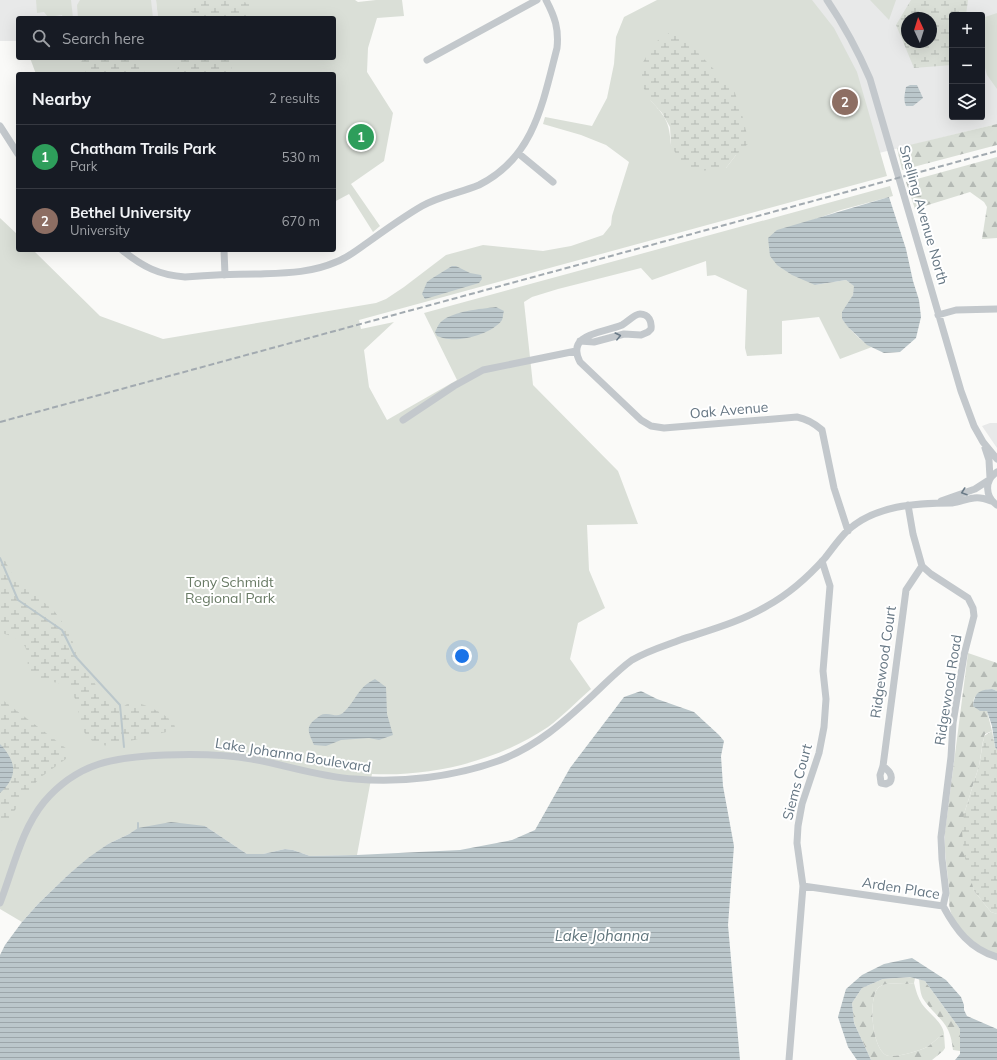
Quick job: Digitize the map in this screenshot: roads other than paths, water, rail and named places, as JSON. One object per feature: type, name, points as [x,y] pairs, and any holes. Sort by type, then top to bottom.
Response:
[{"type":"street","points":[[427,60],[537,0]]},
{"type":"street","points":[[124,252],[151,270],[162,274],[185,276],[225,275],[314,270],[338,262],[426,204],[440,197],[478,185],[490,178],[501,171],[518,154],[527,142],[538,118],[557,48],[557,27],[546,0]]},
{"type":"street","name":"Snelling Avenue North","points":[[827,0],[850,37],[870,79],[961,390],[974,426],[983,442],[997,459]]},
{"type":"street","points":[[0,126],[16,151]]},
{"type":"street","points":[[518,154],[553,182]]},
{"type":"street","points":[[224,252],[225,275]]},
{"type":"street","points":[[938,315],[956,310],[997,309]]},
{"type":"street","points":[[402,420],[454,386],[483,370],[576,351],[580,340],[594,333],[621,325],[639,314],[646,316],[651,322],[651,329],[645,334],[624,334],[594,342],[580,340]]},
{"type":"street","name":"Oak Avenue","points":[[576,351],[580,362],[641,420],[651,426],[664,428],[797,417],[804,418],[816,425],[822,430],[834,488],[848,530]]},
{"type":"street","name":"Snelling Avenue North","points":[[983,442],[989,460],[990,479],[987,490],[995,504]]},
{"type":"street","name":"Lake Johanna Boulevard","points":[[937,502],[975,489],[990,479],[997,472]]},
{"type":"street","name":"Lake Johanna Boulevard","points":[[0,903],[23,840],[37,812],[49,797],[64,783],[78,773],[91,767],[111,760],[131,757],[194,754],[249,759],[332,777],[364,780],[394,780],[442,775],[480,767],[515,754],[547,735],[562,724],[620,669],[633,660],[654,649],[749,616],[768,606],[796,586],[822,561],[848,530],[871,516],[908,505],[937,502],[956,503],[974,498],[981,498],[995,504]]},
{"type":"street","points":[[908,505],[913,534],[922,566]]},
{"type":"street","name":"Siems Court","points":[[789,1060],[803,886],[797,843],[798,826],[802,804],[822,740],[825,717],[826,699],[823,671],[830,586],[822,561]]},
{"type":"street","name":"Ridgewood Court","points":[[883,766],[906,590],[922,566]]},
{"type":"street","name":"Ridgewood Road","points":[[922,566],[931,574],[968,598],[974,612],[964,655],[953,723],[951,757],[941,837],[946,893],[943,906]]},
{"type":"street","name":"Arden Place","points":[[803,886],[943,906],[954,927],[964,938],[987,954],[997,957]]},
{"type":"water","points":[[910,85],[917,85],[923,98],[913,106],[906,106],[904,99],[906,87]]},
{"type":"water","points":[[889,197],[906,249],[919,300],[921,317],[916,338],[900,352],[884,353],[867,345],[848,327],[842,319],[842,312],[853,295],[854,286],[846,280],[815,285],[792,275],[777,265],[770,256],[768,238],[777,230]]},
{"type":"water","points":[[452,266],[456,266],[470,273],[481,275],[482,279],[479,283],[425,299],[422,294],[427,282]]},
{"type":"water","points":[[496,307],[504,311],[502,320],[492,329],[478,335],[462,339],[446,339],[437,336],[435,332],[441,322],[453,315]]},
{"type":"water","points":[[375,679],[386,687],[387,714],[393,735],[379,740],[369,738],[341,740],[326,746],[314,745],[309,730],[310,724],[323,714],[340,715],[349,707],[364,686]]},
{"type":"water","points":[[992,689],[997,691],[997,750],[987,711],[980,711],[973,706],[976,695],[980,691]]},
{"type":"water","name":"Lake Johanna","points":[[641,691],[657,699],[694,712],[724,741],[721,756],[723,786],[734,846],[728,925],[740,1060],[0,1060],[0,955],[5,945],[38,904],[68,875],[108,844],[138,828],[171,822],[205,826],[247,854],[263,854],[285,849],[310,856],[460,850],[512,840],[535,830],[570,768],[624,697]]},
{"type":"water","points":[[0,744],[12,762],[13,775],[6,787],[0,793]]},
{"type":"water","points":[[912,958],[946,980],[961,997],[967,1016],[997,1029],[997,1060],[955,1060],[960,1054],[960,1029],[925,981],[910,977],[883,979],[862,988],[852,1003],[854,1023],[871,1060],[857,1060],[848,1047],[838,1017],[846,989],[862,975],[884,964]]},
{"type":"waterway","points":[[0,558],[18,600],[62,630],[75,656],[120,705],[124,747]]},
{"type":"waterway","points":[[138,823],[138,828]]},
{"type":"railway","points":[[0,422],[997,151]]},
{"type":"place","name":"Bethel University","points":[[845,102]]},
{"type":"place","name":"Chatham Trails Park","points":[[361,137]]},
{"type":"park label","name":"Tony Schmidt Regional Park","points":[[230,590]]}]
